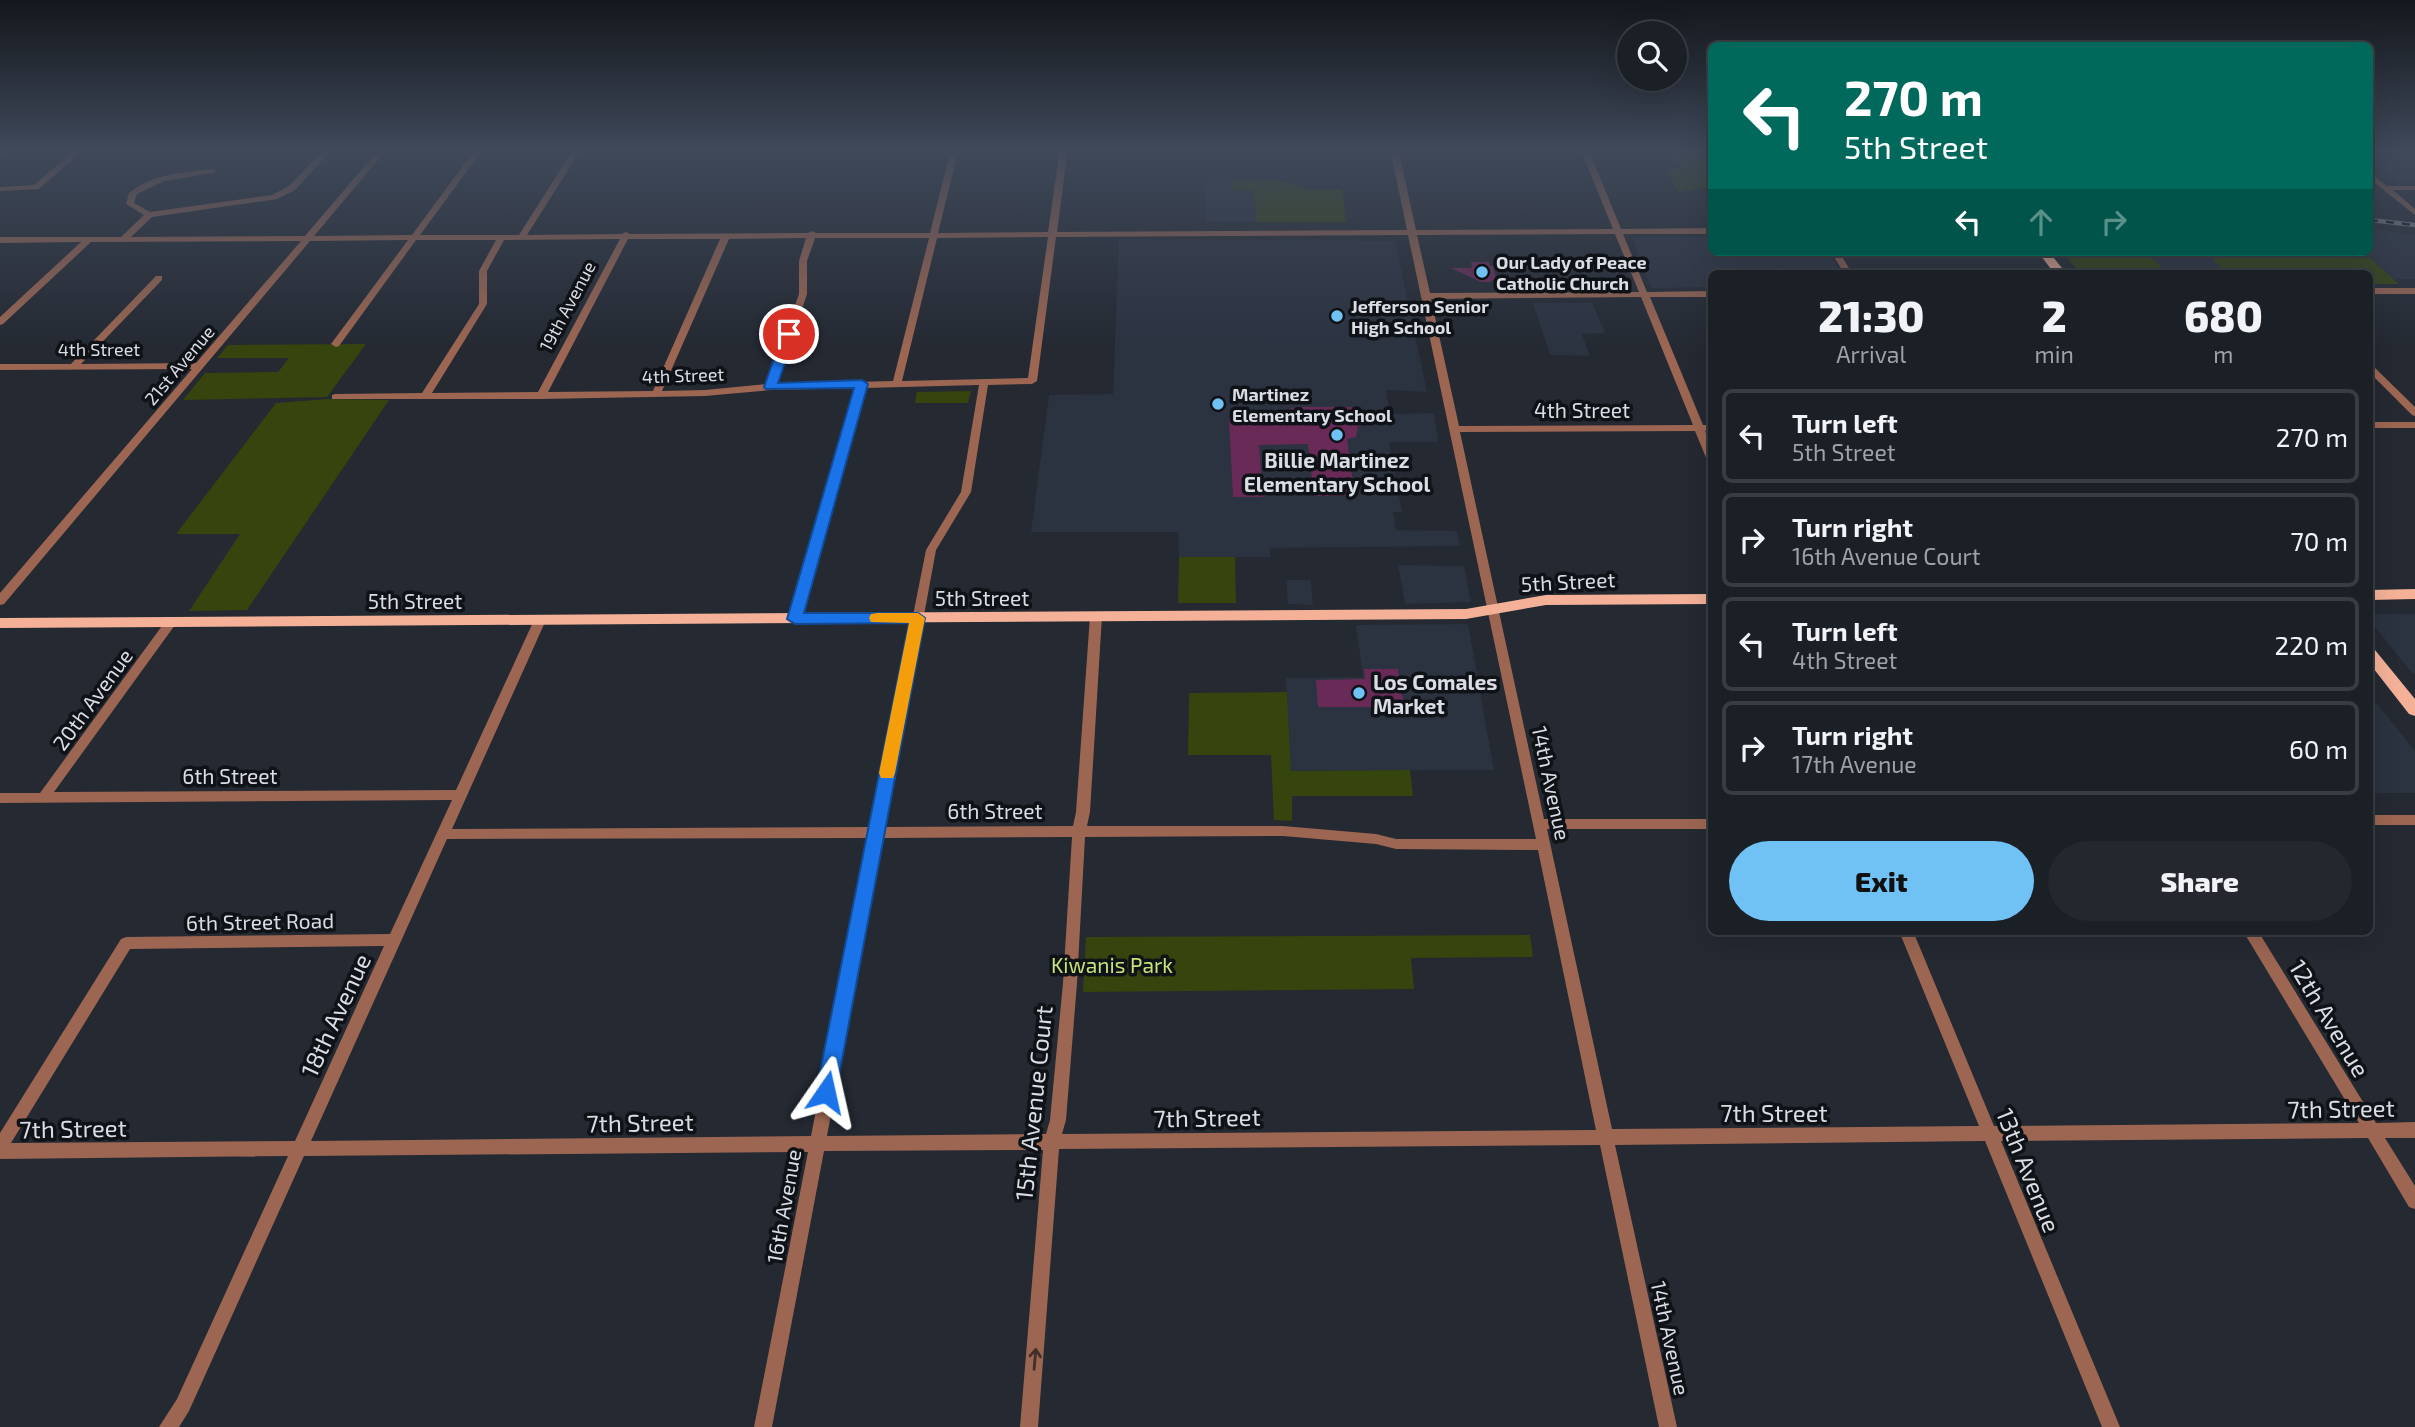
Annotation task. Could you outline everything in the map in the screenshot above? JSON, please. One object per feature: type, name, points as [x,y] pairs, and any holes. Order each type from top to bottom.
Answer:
[{"type":"main road","points":[[2046,256],[2058,270]]},
{"type":"main road","points":[[2373,595],[2415,594]]},
{"type":"main road","name":"5th Street","points":[[0,623],[1466,614],[1522,602],[1546,600],[1708,599]]},
{"type":"main road","points":[[2373,658],[2415,710]]},
{"type":"street","points":[[124,239],[149,215]]},
{"type":"street","name":"21st Avenue","points":[[0,601],[326,215]]},
{"type":"street","points":[[337,344],[431,215]]},
{"type":"street","points":[[523,235],[536,215]]},
{"type":"street","points":[[897,384],[939,215]]},
{"type":"street","points":[[1053,233],[1055,215]]},
{"type":"street","name":"14th Avenue","points":[[1408,215],[1668,1427]]},
{"type":"street","points":[[1610,215],[1708,451]]},
{"type":"street","points":[[0,240],[523,235],[1708,231]]},
{"type":"street","name":"4th Street","points":[[335,397],[705,393],[771,387],[1032,382],[1053,233]]},
{"type":"street","points":[[771,387],[803,294],[803,261],[812,234]]},
{"type":"street","name":"19th Avenue","points":[[541,396],[626,235]]},
{"type":"street","points":[[656,394],[726,235]]},
{"type":"street","points":[[425,396],[484,304],[483,271],[502,236]]},
{"type":"street","points":[[0,322],[88,240]]},
{"type":"street","points":[[73,367],[159,278]]},
{"type":"street","points":[[2373,291],[2415,291]]},
{"type":"street","points":[[1425,296],[1708,294]]},
{"type":"street","name":"4th Street","points":[[0,367],[199,366]]},
{"type":"street","points":[[2373,371],[2415,413]]},
{"type":"street","name":"16th Avenue","points":[[763,1427],[875,830],[918,618],[936,538],[962,503],[966,492],[984,383]]},
{"type":"street","points":[[795,619],[862,384]]},
{"type":"street","points":[[2373,425],[2415,425]]},
{"type":"street","name":"4th Street","points":[[1453,429],[1708,428]]},
{"type":"street","name":"15th Avenue Court","points":[[1029,1427],[1052,1141],[1058,1120],[1070,982],[1096,616]]},
{"type":"street","name":"18th Avenue","points":[[168,1427],[183,1405],[540,620]]},
{"type":"street","name":"20th Avenue","points":[[43,798],[171,622]]},
{"type":"street","name":"6th Street","points":[[0,798],[461,794]]},
{"type":"street","points":[[2373,820],[2415,820]]},
{"type":"street","points":[[1540,824],[1708,824]]},
{"type":"street","name":"6th Street","points":[[443,834],[875,830],[1283,831],[1376,839],[1396,844],[1544,845]]},
{"type":"street","name":"13th Avenue","points":[[1908,935],[2110,1427]]},
{"type":"street","name":"12th Avenue","points":[[2252,935],[2415,1201]]},
{"type":"street","name":"6th Street Road","points":[[0,1149],[125,943],[394,940]]},
{"type":"street","name":"7th Street","points":[[0,1149],[2415,1130]]},
{"type":"shaded area","points":[[1206,215],[1256,215],[1257,222],[1206,222]]},
{"type":"shaded area","points":[[2373,229],[2415,235],[2415,279],[2393,279],[2367,256],[2373,256]]},
{"type":"shaded area","points":[[1632,237],[1708,237],[1708,256],[1830,256],[1839,270],[1708,270],[1708,287],[1651,288]]},
{"type":"shaded area","name":"Martinez Elementary School","points":[[1119,239],[1395,241],[1427,392],[1386,390],[1390,414],[1434,413],[1438,442],[1389,442],[1402,512],[1393,512],[1396,530],[1457,531],[1460,546],[1270,548],[1270,557],[1179,557],[1178,532],[1031,532],[1049,395],[1113,394]]},
{"type":"shaded area","points":[[2151,256],[2210,256],[2223,270],[2164,270]]},
{"type":"shaded area","points":[[1533,303],[1592,303],[1605,333],[1582,334],[1590,356],[1550,355]]},
{"type":"shaded area","points":[[1398,565],[1464,566],[1471,602],[1405,604]]},
{"type":"shaded area","points":[[1286,580],[1311,580],[1313,605],[1288,604]]},
{"type":"shaded area","points":[[2373,614],[2415,614],[2415,673],[2412,673],[2373,625]]},
{"type":"shaded area","points":[[1468,624],[1494,770],[1291,771],[1286,678],[1363,677],[1356,625]]},
{"type":"shaded area","points":[[2373,704],[2377,704],[2415,751],[2415,793],[2373,793]]},
{"type":"green space","points":[[1256,215],[1345,215],[1346,222],[1257,222]]},
{"type":"green space","points":[[2065,256],[2151,256],[2164,270],[2077,270]]},
{"type":"green space","points":[[2210,256],[2368,256],[2399,284],[2373,284],[2373,270],[2223,270]]},
{"type":"green space","points":[[366,344],[327,397],[183,400],[205,373],[278,372],[289,358],[217,358],[228,345]]},
{"type":"green space","points":[[971,391],[968,403],[915,403],[917,392]]},
{"type":"green space","points":[[327,399],[389,400],[247,610],[189,611],[240,534],[176,534],[276,403]]},
{"type":"green space","points":[[1179,557],[1235,557],[1236,603],[1178,603]]},
{"type":"green space","points":[[1287,692],[1291,771],[1410,770],[1413,796],[1292,796],[1292,821],[1274,820],[1271,755],[1188,755],[1189,693]]},
{"type":"green space","name":"Kiwanis Park","points":[[1530,935],[1533,957],[1411,958],[1414,989],[1083,992],[1086,937]]},
{"type":"building","name":"Our Lady of Peace Catholic Church","points":[[1471,262],[1489,262],[1496,278],[1490,282],[1481,282],[1451,268],[1472,268]]},
{"type":"building","name":"Martinez Elementary School","points":[[1353,407],[1354,410],[1359,410],[1362,426],[1358,426],[1356,437],[1347,439],[1355,496],[1314,496],[1308,444],[1259,445],[1263,497],[1233,497],[1229,418],[1292,415],[1291,408]]},
{"type":"building","name":"Los Comales Market","points":[[1364,669],[1398,669],[1404,707],[1318,707],[1316,680],[1365,679]]},
{"type":"railway","points":[[2373,220],[2415,225]]},
{"type":"slow traffic","points":[[877,618],[918,618],[887,773]]},
{"type":"place","name":"Our Lady of Peace Catholic Church","points":[[1482,272]]},
{"type":"place","name":"Jefferson Senior High School","points":[[1337,316]]},
{"type":"place","name":"Martinez Elementary School","points":[[1218,404]]},
{"type":"place","name":"Billie Martinez Elementary School","points":[[1337,435]]},
{"type":"place","name":"Los Comales Market","points":[[1359,693]]},
{"type":"route","points":[[789,334],[771,387],[862,384],[795,619],[918,618],[826,1092]]}]
